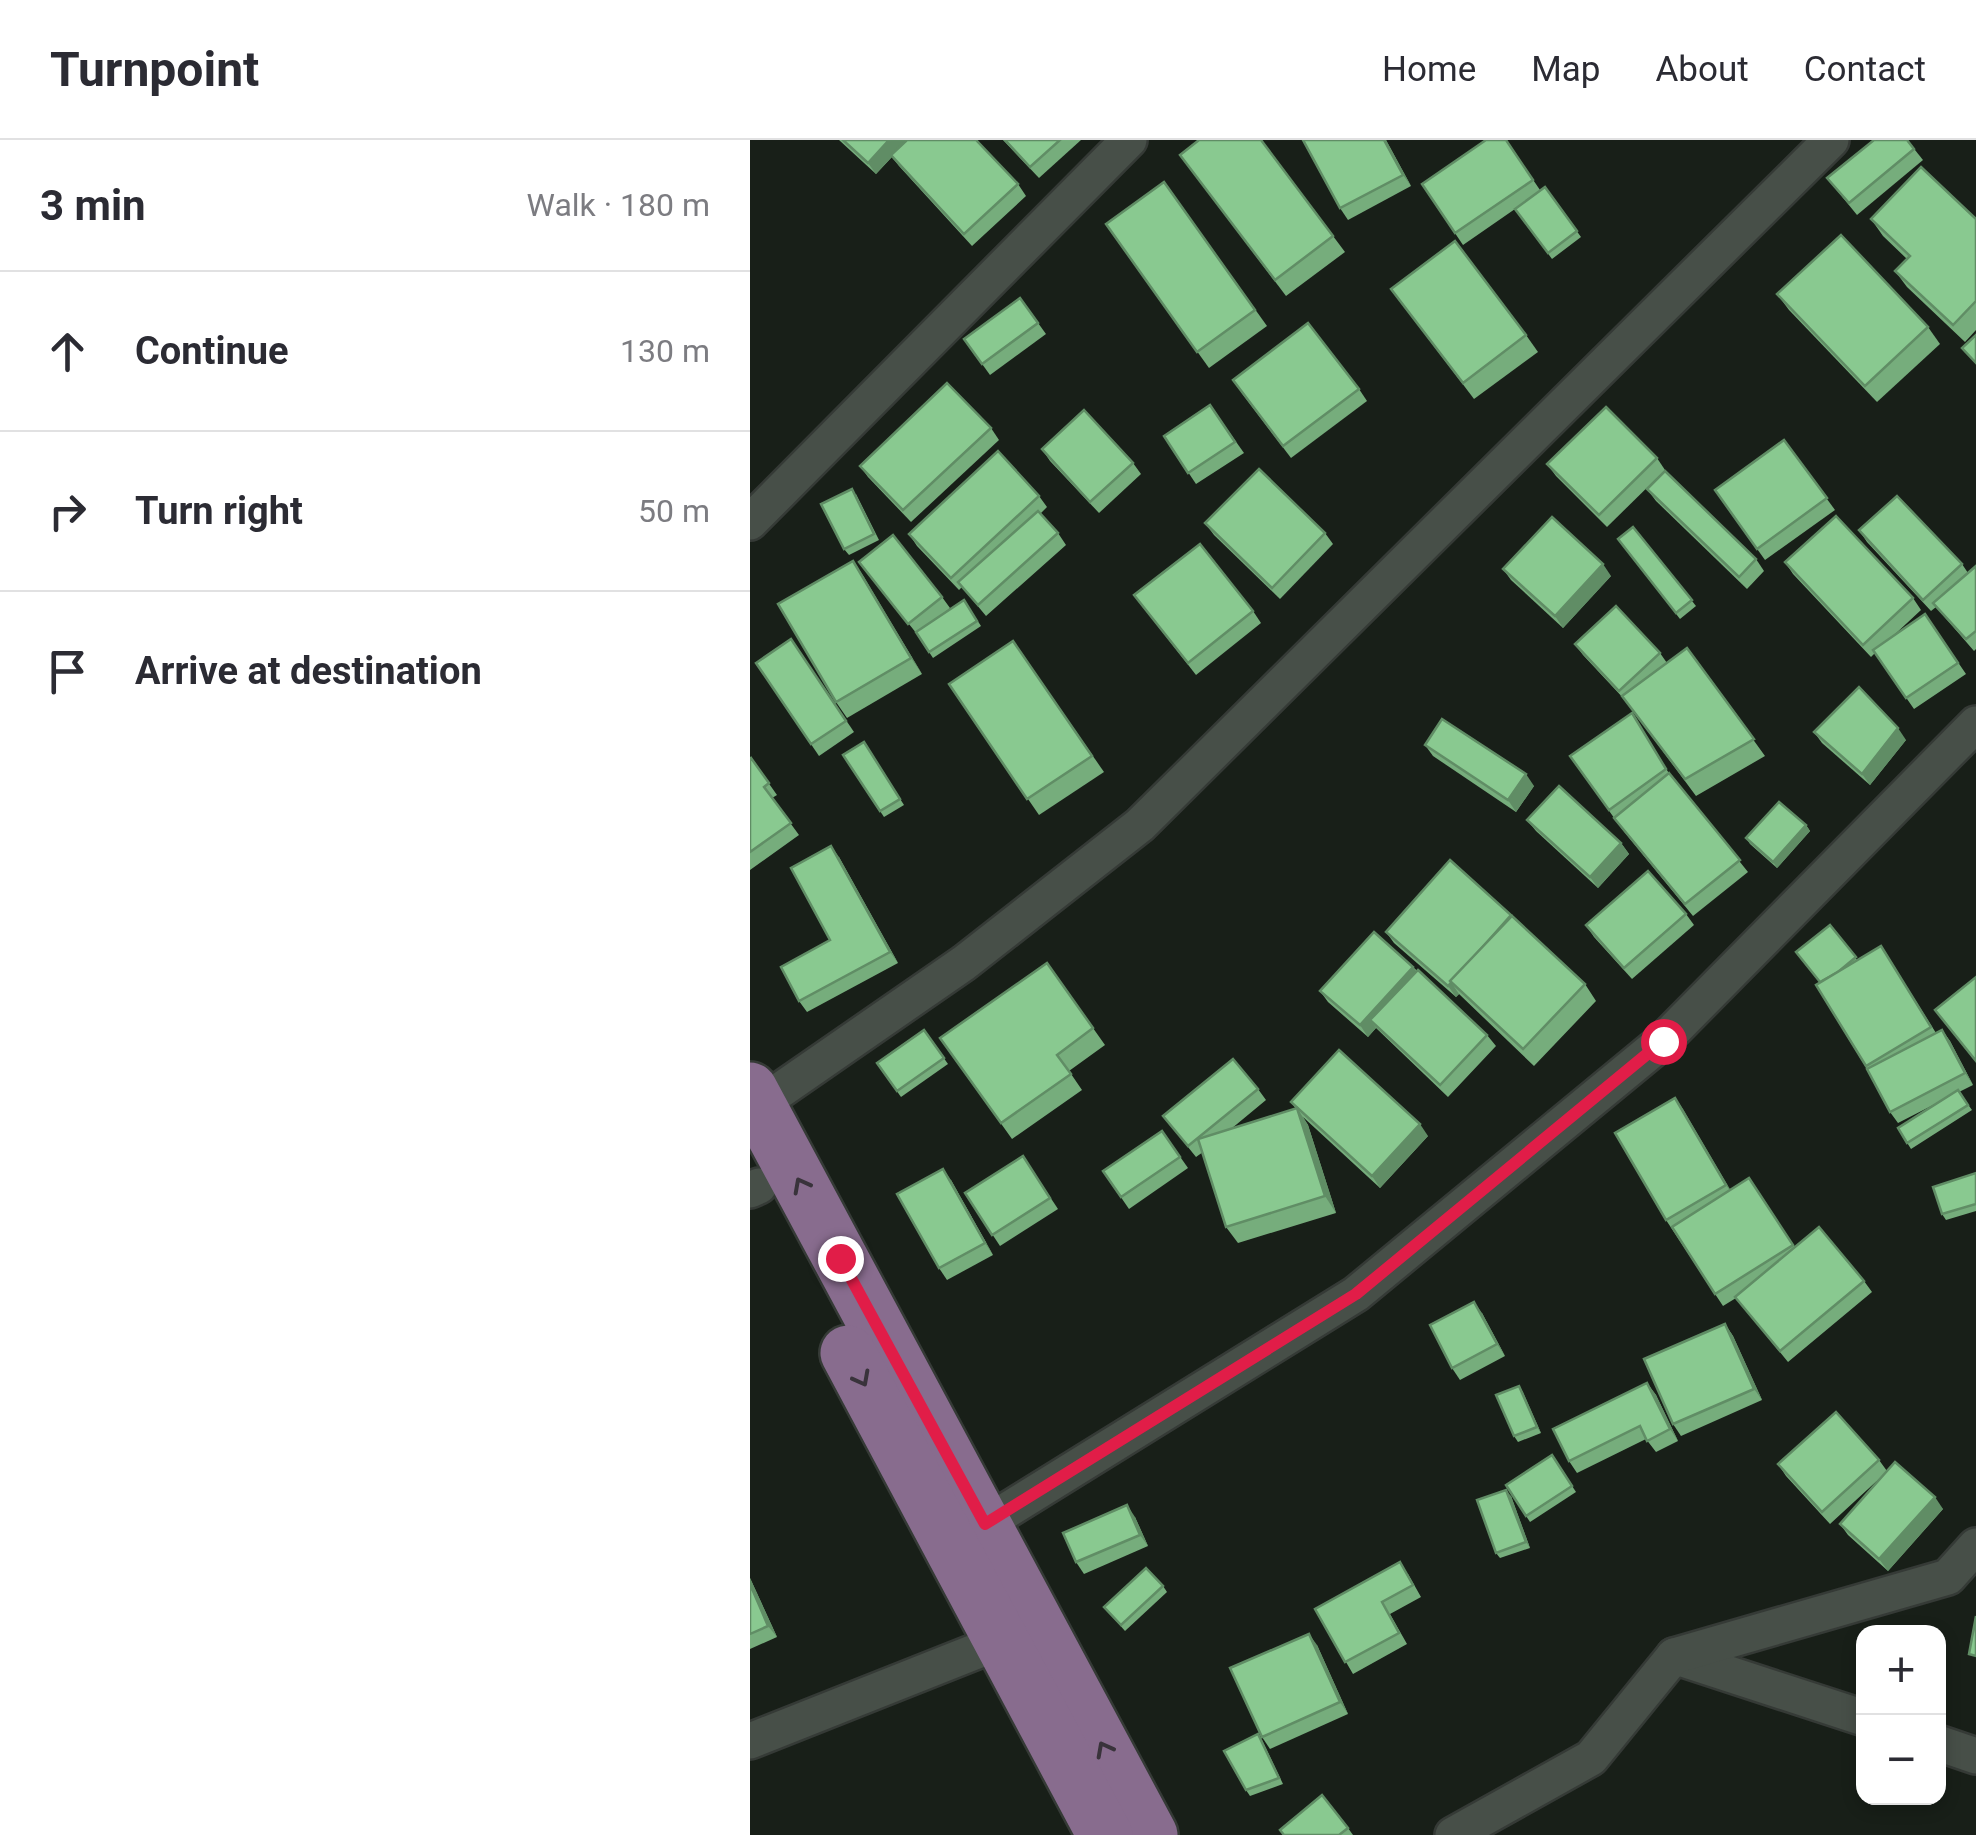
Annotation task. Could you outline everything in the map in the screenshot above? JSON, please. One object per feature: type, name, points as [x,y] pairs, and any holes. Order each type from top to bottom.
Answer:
[{"type":"main road","points":[[754,1098],[1150,1835]]},
{"type":"main road","points":[[753,1182],[1105,1835]]},
{"type":"street","points":[[750,522],[1129,140]]},
{"type":"street","points":[[754,1098],[964,963],[1140,825],[1830,140]]},
{"type":"street","points":[[985,1524],[1356,1294],[1663,1041],[1976,724]]},
{"type":"street","points":[[1453,1835],[1591,1758],[1674,1656],[1948,1577],[1976,1546]]},
{"type":"street","points":[[750,1741],[1002,1642]]},
{"type":"street","points":[[1674,1656],[1856,1715]]},
{"type":"street","points":[[1946,1746],[1976,1756]]},
{"type":"building","points":[[843,140],[889,140],[868,163]]},
{"type":"building","points":[[907,140],[976,140],[1018,184],[964,234],[891,155]]},
{"type":"building","points":[[1005,140],[1060,140],[1030,167]]},
{"type":"building","points":[[1199,140],[1261,140],[1333,236],[1275,280],[1180,155]]},
{"type":"building","points":[[1303,140],[1384,140],[1403,175],[1340,208]]},
{"type":"building","points":[[1486,140],[1506,140],[1533,180],[1455,233],[1422,184]]},
{"type":"building","points":[[1874,140],[1907,140],[1914,149],[1849,203],[1827,178]]},
{"type":"building","points":[[1921,167],[1976,219],[1976,301],[1953,325],[1895,271],[1910,256],[1871,219]]},
{"type":"building","points":[[1164,182],[1255,310],[1197,352],[1106,224]]},
{"type":"building","points":[[1545,187],[1577,231],[1548,253],[1515,209]]},
{"type":"building","points":[[1841,235],[1928,327],[1865,386],[1777,294]]},
{"type":"building","points":[[1455,241],[1526,335],[1463,383],[1391,289]]},
{"type":"building","points":[[1020,298],[1038,323],[982,364],[964,339]]},
{"type":"building","points":[[1308,323],[1359,389],[1283,446],[1233,380]]},
{"type":"building","points":[[1976,335],[1976,363],[1962,348]]},
{"type":"building","points":[[947,383],[991,428],[903,510],[860,466]]},
{"type":"building","points":[[1210,405],[1235,442],[1188,473],[1164,436]]},
{"type":"building","points":[[1606,407],[1657,458],[1599,515],[1547,464]]},
{"type":"building","points":[[1084,410],[1133,463],[1090,502],[1042,449]]},
{"type":"building","points":[[1784,440],[1827,498],[1757,549],[1715,490]]},
{"type":"building","points":[[998,451],[1039,496],[951,578],[909,534]]},
{"type":"building","points":[[1259,469],[1325,533],[1272,588],[1205,523]]},
{"type":"building","points":[[1665,471],[1756,559],[1739,577],[1647,489]]},
{"type":"building","points":[[852,489],[874,534],[844,549],[821,504]]},
{"type":"building","points":[[1897,496],[1962,564],[1923,600],[1859,530]]},
{"type":"building","points":[[1038,511],[1058,533],[978,605],[958,582]]},
{"type":"building","points":[[1836,516],[1913,598],[1863,645],[1785,562]]},
{"type":"building","points":[[1552,517],[1603,564],[1555,616],[1503,569]]},
{"type":"building","points":[[1633,527],[1692,600],[1676,613],[1618,539]]},
{"type":"building","points":[[893,535],[942,597],[908,624],[859,562]]},
{"type":"building","points":[[1200,544],[1253,611],[1188,663],[1134,595]]},
{"type":"building","points":[[853,561],[911,658],[836,702],[778,604]]},
{"type":"building","points":[[1976,566],[1976,631],[1966,639],[1933,603]]},
{"type":"building","points":[[964,600],[977,621],[929,652],[916,632]]},
{"type":"building","points":[[1616,606],[1660,653],[1619,691],[1575,644]]},
{"type":"building","points":[[1925,614],[1958,663],[1906,698],[1873,650]]},
{"type":"building","points":[[791,639],[846,721],[811,744],[756,663]]},
{"type":"building","points":[[1013,641],[1092,756],[1027,799],[949,684]]},
{"type":"building","points":[[1687,648],[1754,739],[1685,779],[1622,696]]},
{"type":"building","points":[[1859,687],[1898,728],[1862,774],[1814,732]]},
{"type":"building","points":[[1632,713],[1666,769],[1609,810],[1570,756]]},
{"type":"building","points":[[1442,719],[1526,774],[1508,800],[1425,745]]},
{"type":"building","points":[[864,742],[900,799],[880,811],[843,755]]},
{"type":"building","points":[[750,759],[769,783],[764,787],[791,823],[750,852]]},
{"type":"building","points":[[1669,773],[1740,860],[1685,904],[1614,818]]},
{"type":"building","points":[[1559,786],[1621,843],[1590,877],[1527,820]]},
{"type":"building","points":[[1779,802],[1806,825],[1773,862],[1746,838]]},
{"type":"building","points":[[831,846],[890,952],[799,1001],[781,967],[830,940],[791,868]]},
{"type":"building","points":[[1450,860],[1511,915],[1448,986],[1386,932]]},
{"type":"building","points":[[1648,871],[1686,914],[1624,968],[1586,925]]},
{"type":"building","points":[[1512,916],[1585,984],[1523,1049],[1450,981]]},
{"type":"building","points":[[1830,925],[1856,957],[1820,982],[1796,952]]},
{"type":"building","points":[[1374,932],[1413,967],[1360,1025],[1320,991]]},
{"type":"building","points":[[1881,946],[1931,1027],[1866,1066],[1816,985]]},
{"type":"building","points":[[1047,963],[1093,1028],[1057,1055],[1071,1074],[1001,1123],[940,1038]]},
{"type":"building","points":[[1418,970],[1487,1035],[1440,1085],[1370,1020]]},
{"type":"building","points":[[1976,977],[1976,1061],[1935,1010]]},
{"type":"building","points":[[924,1030],[944,1058],[897,1091],[877,1063]]},
{"type":"building","points":[[1942,1030],[1965,1073],[1890,1112],[1867,1069]]},
{"type":"building","points":[[1339,1050],[1420,1124],[1372,1176],[1291,1102]]},
{"type":"building","points":[[1233,1059],[1258,1089],[1188,1146],[1163,1116]]},
{"type":"building","points":[[1958,1090],[1968,1105],[1907,1143],[1898,1128]]},
{"type":"building","points":[[1675,1098],[1726,1185],[1666,1220],[1615,1133]]},
{"type":"building","points":[[1297,1108],[1325,1196],[1226,1227],[1198,1139]]},
{"type":"building","points":[[1162,1131],[1180,1157],[1121,1197],[1103,1171]]},
{"type":"building","points":[[1023,1156],[1050,1198],[992,1235],[965,1193]]},
{"type":"building","points":[[943,1169],[985,1243],[939,1268],[897,1194]]},
{"type":"building","points":[[1976,1173],[1976,1204],[1942,1214],[1933,1187]]},
{"type":"building","points":[[1749,1178],[1793,1245],[1715,1294],[1672,1227]]},
{"type":"building","points":[[1819,1227],[1864,1281],[1780,1351],[1735,1297]]},
{"type":"building","points":[[1474,1302],[1497,1344],[1452,1368],[1430,1325]]},
{"type":"building","points":[[1725,1324],[1754,1389],[1673,1424],[1644,1359]]},
{"type":"building","points":[[1647,1383],[1670,1429],[1647,1441],[1640,1426],[1569,1461],[1553,1429]]},
{"type":"building","points":[[1519,1386],[1537,1427],[1514,1436],[1496,1395]]},
{"type":"building","points":[[1836,1412],[1879,1460],[1822,1512],[1778,1464]]},
{"type":"building","points":[[1552,1455],[1572,1486],[1526,1516],[1506,1485]]},
{"type":"building","points":[[1895,1462],[1935,1497],[1879,1559],[1840,1524]]},
{"type":"building","points":[[1506,1490],[1526,1542],[1496,1553],[1477,1500]]},
{"type":"building","points":[[1127,1505],[1140,1535],[1076,1562],[1063,1533]]},
{"type":"building","points":[[1400,1562],[1413,1585],[1382,1602],[1399,1633],[1345,1662],[1315,1609]]},
{"type":"building","points":[[1146,1568],[1163,1586],[1121,1625],[1104,1607]]},
{"type":"building","points":[[750,1584],[768,1626],[750,1634]]},
{"type":"building","points":[[1976,1616],[1976,1656],[1969,1654]]},
{"type":"building","points":[[1309,1634],[1340,1702],[1262,1737],[1230,1668]]},
{"type":"building","points":[[1258,1734],[1279,1778],[1246,1790],[1224,1751]]},
{"type":"building","points":[[1322,1795],[1348,1828],[1339,1835],[1284,1835],[1280,1830]]},
{"type":"route","points":[[840,1258],[985,1524],[1356,1294],[1663,1041]]}]
